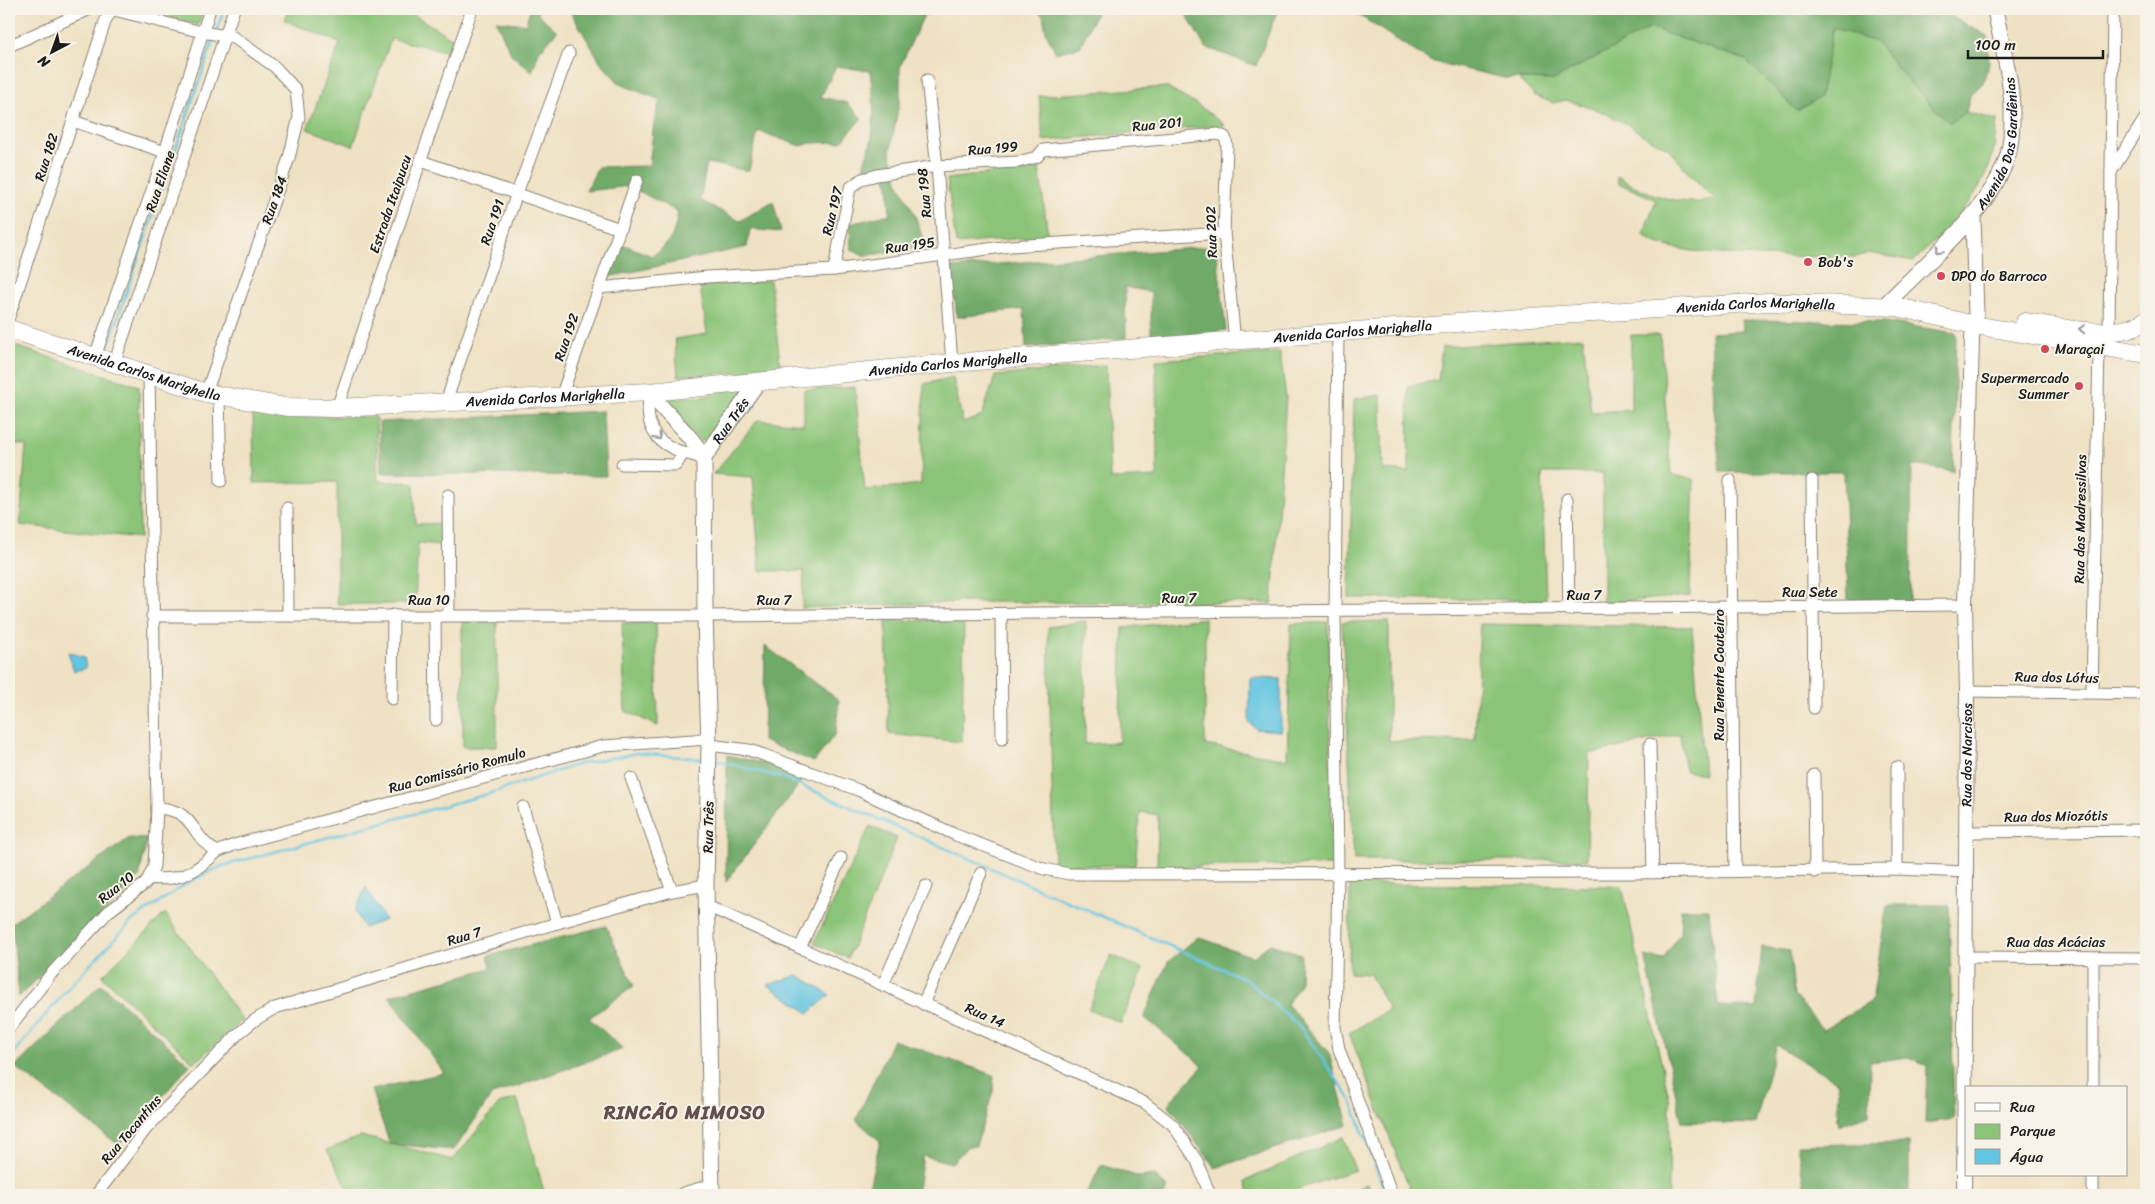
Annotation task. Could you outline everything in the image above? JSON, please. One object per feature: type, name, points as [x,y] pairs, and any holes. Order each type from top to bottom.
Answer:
[{"type":"main road","name":"Avenida Das Gardênias","points":[[1891,307],[1973,216],[1999,175],[2008,156],[2011,142],[2010,93],[1995,9]]},
{"type":"main road","name":"Avenida Das Gardênias","points":[[1973,216],[1975,320]]},
{"type":"main road","name":"Avenida Carlos Marighella","points":[[9,328],[213,395],[286,407],[337,408],[650,392],[952,363],[1338,334],[1544,316],[1768,302],[1891,307],[1975,320],[2098,347],[2139,353]]},
{"type":"main road","name":"Avenida Carlos Marighella","points":[[1975,320],[2066,328],[2131,330]]},
{"type":"main road","points":[[2139,353],[2127,340],[2131,330],[2146,320]]},
{"type":"main road","name":"Rua Três","points":[[704,458],[758,382]]},
{"type":"main road","name":"Rua Três","points":[[650,392],[658,405],[698,448],[704,458],[705,616],[709,742],[706,885],[711,1191]]},
{"type":"main road","points":[[684,1195],[711,1191]]},
{"type":"street","points":[[9,46],[90,9]]},
{"type":"street","name":"Rua 184","points":[[114,9],[202,32],[233,37],[257,52],[286,77],[296,90],[299,117],[289,158],[213,395]]},
{"type":"street","name":"Rua 182","points":[[9,317],[106,19],[114,9]]},
{"type":"street","name":"Rua Eliane","points":[[95,357],[165,152],[210,9]]},
{"type":"street","name":"Rua Eliane","points":[[114,364],[234,9]]},
{"type":"street","name":"Estrada Itaipucu","points":[[337,408],[472,9]]},
{"type":"street","points":[[2109,330],[2113,9]]},
{"type":"street","name":"Rua 191","points":[[446,402],[517,193],[570,53]]},
{"type":"street","name":"Rua 198","points":[[927,80],[945,255],[952,363]]},
{"type":"street","points":[[2110,174],[2146,117]]},
{"type":"street","points":[[73,122],[165,152]]},
{"type":"street","name":"Rua 201","points":[[1108,144],[1210,134]]},
{"type":"street","name":"Rua 202","points":[[1210,134],[1218,134],[1225,137],[1227,145],[1224,233],[1235,341]]},
{"type":"street","name":"Rua 199","points":[[937,166],[1018,162],[1037,157],[1043,150],[1108,144]]},
{"type":"street","points":[[421,161],[620,229]]},
{"type":"street","name":"Rua 197","points":[[834,270],[844,208],[850,188],[854,184],[877,175],[937,166]]},
{"type":"street","points":[[600,288],[637,180]]},
{"type":"street","name":"Rua 195","points":[[600,288],[707,278],[834,270],[1019,246],[1224,233]]},
{"type":"street","name":"Rua 192","points":[[561,397],[600,288]]},
{"type":"street","name":"Rua dos Narcisos","points":[[1964,1195],[1967,832],[1965,606],[1972,338],[1975,320]]},
{"type":"street","points":[[1338,334],[1335,612],[1338,874],[1336,1038],[1392,1195]]},
{"type":"street","name":"Rua das Madressilvas","points":[[2092,692],[2098,347]]},
{"type":"street","name":"Rua 10","points":[[9,1028],[52,974],[108,912],[150,878],[154,866],[157,808],[149,374]]},
{"type":"street","points":[[650,392],[646,413],[653,431],[667,447],[683,454],[704,458]]},
{"type":"street","points":[[213,395],[221,481]]},
{"type":"street","points":[[622,464],[676,465],[683,454]]},
{"type":"street","name":"Rua Tenente Couteiro","points":[[1730,480],[1733,607],[1734,871]]},
{"type":"street","points":[[1812,480],[1815,607],[1814,708]]},
{"type":"street","points":[[448,495],[450,615]]},
{"type":"street","points":[[1567,498],[1570,610]]},
{"type":"street","points":[[287,508],[288,615]]},
{"type":"street","name":"Rua Sete","points":[[1654,609],[1965,606]]},
{"type":"street","name":"Rua 7","points":[[705,616],[1654,609]]},
{"type":"street","points":[[1000,614],[1002,739]]},
{"type":"street","points":[[392,699],[394,615]]},
{"type":"street","name":"Rua 10","points":[[152,616],[705,616]]},
{"type":"street","points":[[435,616],[436,720]]},
{"type":"street","name":"Rua dos Lótus","points":[[1967,691],[2146,694]]},
{"type":"street","name":"Rua Comissário Romulo","points":[[150,878],[171,880],[180,877],[200,866],[217,852],[234,845],[603,746],[709,742],[749,750],[858,790],[956,835],[1058,873],[1653,873]]},
{"type":"street","points":[[1650,744],[1653,873],[1815,872],[1897,869],[1966,872]]},
{"type":"street","points":[[1897,767],[1897,869]]},
{"type":"street","points":[[1814,776],[1815,872]]},
{"type":"street","points":[[631,778],[672,891]]},
{"type":"street","points":[[523,807],[557,923]]},
{"type":"street","points":[[157,808],[170,809],[183,814],[205,844],[217,852]]},
{"type":"street","name":"Rua dos Miozótis","points":[[1967,832],[2146,830]]},
{"type":"street","points":[[800,948],[841,858]]},
{"type":"street","points":[[923,1004],[980,873]]},
{"type":"street","name":"Rua 7","points":[[192,1083],[239,1033],[255,1020],[275,1008],[557,923],[672,891],[706,885]]},
{"type":"street","points":[[883,985],[926,886]]},
{"type":"street","name":"Rua 14","points":[[707,906],[1145,1103],[1173,1125],[1197,1161],[1210,1195]]},
{"type":"street","name":"Rua das Acácias","points":[[1966,957],[2146,958]]},
{"type":"street","points":[[2093,958],[2093,1086]]},
{"type":"street","name":"Rua Tocantins","points":[[96,1195],[146,1129],[192,1083]]},
{"type":"street","points":[[2092,1195],[2093,1176]]},
{"type":"green space","points":[[139,9],[204,9],[198,25]]},
{"type":"green space","points":[[288,9],[412,9],[411,13],[453,39],[446,51],[391,39],[353,146],[307,129],[340,43],[284,20]]},
{"type":"green space","points":[[530,9],[539,9],[537,13],[557,31],[539,52],[532,72],[511,54],[496,21],[526,24]]},
{"type":"green space","points":[[569,9],[931,9],[923,17],[900,67],[900,98],[890,152],[899,184],[915,215],[925,246],[865,256],[851,250],[850,224],[890,214],[888,183],[881,167],[864,179],[863,173],[872,137],[873,96],[870,71],[836,66],[821,97],[847,103],[862,118],[841,142],[811,143],[801,146],[758,131],[749,171],[707,163],[700,200],[740,221],[773,201],[781,232],[750,229],[747,247],[604,278],[622,239],[622,244],[652,256],[671,237],[678,212],[629,186],[586,191],[598,167],[649,166],[654,122],[660,100],[620,84],[601,63]]},
{"type":"green space","points":[[1033,9],[1098,9],[1080,47],[1056,53],[1046,33],[1043,15]]},
{"type":"green space","points":[[1183,9],[1278,9],[1256,66],[1205,47]]},
{"type":"green space","points":[[1349,9],[1938,9],[1987,36],[1989,62],[1983,83],[1970,95],[1966,112],[1949,123],[1910,83],[1876,42],[1833,28],[1820,97],[1797,111],[1746,60],[1650,28],[1553,80],[1504,78],[1430,61]]},
{"type":"green space","points":[[1832,27],[1876,42],[1910,83],[1949,122],[1966,112],[1997,120],[1991,161],[1978,189],[1958,216],[1914,261],[1869,253],[1856,257],[1709,253],[1679,249],[1656,243],[1643,234],[1656,200],[1618,183],[1617,176],[1639,188],[1664,198],[1691,202],[1715,199],[1690,175],[1668,148],[1643,135],[1629,125],[1598,110],[1566,100],[1553,103],[1534,95],[1518,79],[1553,80],[1650,28],[1746,60],[1797,111],[1820,96]]},
{"type":"green space","points":[[1166,87],[1199,106],[1225,125],[1043,141],[1039,96]]},
{"type":"green space","points":[[1039,167],[1048,236],[956,244],[947,179]]},
{"type":"green space","points":[[1216,246],[1226,330],[1151,340],[1151,292],[1125,287],[1126,338],[1026,348],[1024,309],[957,317],[951,268]]},
{"type":"green space","points":[[770,280],[781,370],[678,376],[675,339],[707,334],[700,286]]},
{"type":"green space","points":[[1742,320],[1885,322],[1956,333],[1953,471],[1912,465],[1910,604],[1848,600],[1844,472],[1720,472],[1714,407],[1711,333],[1743,331]]},
{"type":"green space","points":[[1631,335],[1660,335],[1671,475],[1694,479],[1690,596],[1603,603],[1603,473],[1542,473],[1546,600],[1349,598],[1354,399],[1381,395],[1383,470],[1409,472],[1408,386],[1438,380],[1442,347],[1583,337],[1591,412],[1631,410]]},
{"type":"green space","points":[[9,344],[139,386],[140,538],[20,525],[26,445],[9,444]]},
{"type":"green space","points":[[1280,352],[1286,398],[1272,603],[968,602],[802,608],[804,571],[760,571],[753,477],[713,474],[758,420],[804,424],[804,390],[855,387],[865,490],[921,484],[924,384],[953,377],[963,423],[982,416],[995,376],[1106,365],[1110,479],[1157,477],[1156,360]]},
{"type":"green space","points":[[745,388],[710,441],[700,441],[665,403],[671,395],[681,398],[707,396],[716,390]]},
{"type":"green space","points":[[603,411],[606,476],[381,473],[379,422]]},
{"type":"green space","points":[[253,415],[376,417],[378,481],[414,483],[416,524],[444,523],[444,545],[418,543],[415,604],[337,604],[337,482],[254,483]]},
{"type":"green space","points":[[1205,618],[1205,745],[1287,759],[1291,624],[1328,622],[1332,865],[1157,867],[1158,815],[1140,812],[1135,866],[1054,865],[1048,627],[1086,621],[1085,744],[1119,742],[1123,628]]},
{"type":"green space","points":[[964,619],[962,742],[889,734],[886,621]]},
{"type":"green space","points":[[1389,621],[1389,741],[1475,740],[1480,624],[1692,627],[1704,774],[1685,771],[1680,734],[1589,754],[1587,860],[1354,860],[1342,622]]},
{"type":"green space","points":[[462,622],[497,622],[497,747],[463,747]]},
{"type":"green space","points":[[622,623],[656,623],[658,726],[625,711]]},
{"type":"green space","points":[[765,646],[839,700],[836,733],[814,762],[763,741]]},
{"type":"green space","points":[[727,755],[767,764],[803,779],[726,882]]},
{"type":"green space","points":[[870,826],[897,838],[848,958],[814,943]]},
{"type":"green space","points":[[129,838],[147,839],[139,878],[19,997],[12,923]]},
{"type":"green space","points":[[1350,884],[1622,886],[1670,1102],[1669,1195],[1412,1195],[1349,1033],[1389,1010],[1370,974],[1349,973]]},
{"type":"green space","points":[[1887,905],[1949,905],[1954,1119],[1925,1123],[1927,1066],[1908,1057],[1870,1062],[1869,1115],[1838,1125],[1838,1082],[1776,1045],[1755,1124],[1682,1122],[1645,956],[1663,960],[1680,933],[1681,909],[1709,909],[1718,1006],[1756,1008],[1762,947],[1790,951],[1794,995],[1823,1030],[1872,1001]]},
{"type":"green space","points":[[165,913],[242,1020],[194,1063],[102,976]]},
{"type":"green space","points":[[606,926],[634,986],[589,1018],[623,1049],[492,1095],[454,1150],[390,1144],[371,1090],[444,1073],[389,996],[491,968],[488,956]]},
{"type":"green space","points":[[1198,937],[1253,957],[1270,944],[1301,954],[1300,984],[1287,1004],[1329,1053],[1348,1125],[1215,1168],[1168,1104],[1203,1066],[1144,1017],[1168,962]]},
{"type":"green space","points":[[1111,955],[1143,969],[1121,1023],[1089,1009]]},
{"type":"green space","points":[[101,984],[190,1065],[119,1145],[15,1067]]},
{"type":"green space","points":[[893,1040],[994,1075],[993,1092],[976,1146],[968,1146],[952,1163],[923,1156],[917,1195],[867,1195],[880,1141],[856,1120]]},
{"type":"green space","points":[[517,1098],[545,1195],[352,1195],[327,1150],[361,1136],[453,1160],[499,1104]]},
{"type":"green space","points":[[1343,1137],[1355,1170],[1281,1195],[1250,1195],[1245,1181]]},
{"type":"green space","points":[[1909,1143],[1909,1195],[1806,1195],[1797,1145]]},
{"type":"green space","points":[[1101,1165],[1139,1177],[1154,1175],[1168,1188],[1164,1195],[1086,1195]]},
{"type":"green space","points":[[1367,1184],[1372,1195],[1343,1195]]},
{"type":"water","points":[[68,652],[84,657],[86,668],[74,671]]},
{"type":"water","points":[[1250,678],[1281,679],[1281,731],[1256,729],[1249,722]]},
{"type":"water","points":[[366,887],[385,920],[364,928],[355,911]]},
{"type":"water","points":[[798,975],[830,995],[809,1013],[768,985]]},
{"type":"waterway","points":[[217,30],[224,9]]},
{"type":"waterway","points":[[108,346],[214,38]]},
{"type":"waterway","points":[[9,1059],[69,987],[133,920],[192,880],[222,866],[488,794],[579,764],[638,753],[704,759]]},
{"type":"waterway","points":[[715,760],[784,778],[1246,979],[1300,1027],[1351,1100],[1385,1192]]},
{"type":"place","name":"Bob's","points":[[1808,262]]},
{"type":"place","name":"DPO do Barroco","points":[[1941,276]]},
{"type":"place","name":"Maraçai","points":[[2045,349]]},
{"type":"place","name":"Supermercado Summer","points":[[2079,386]]},
{"type":"district","name":"RINCÃO MIMOSO","points":[[685,1112]]}]
